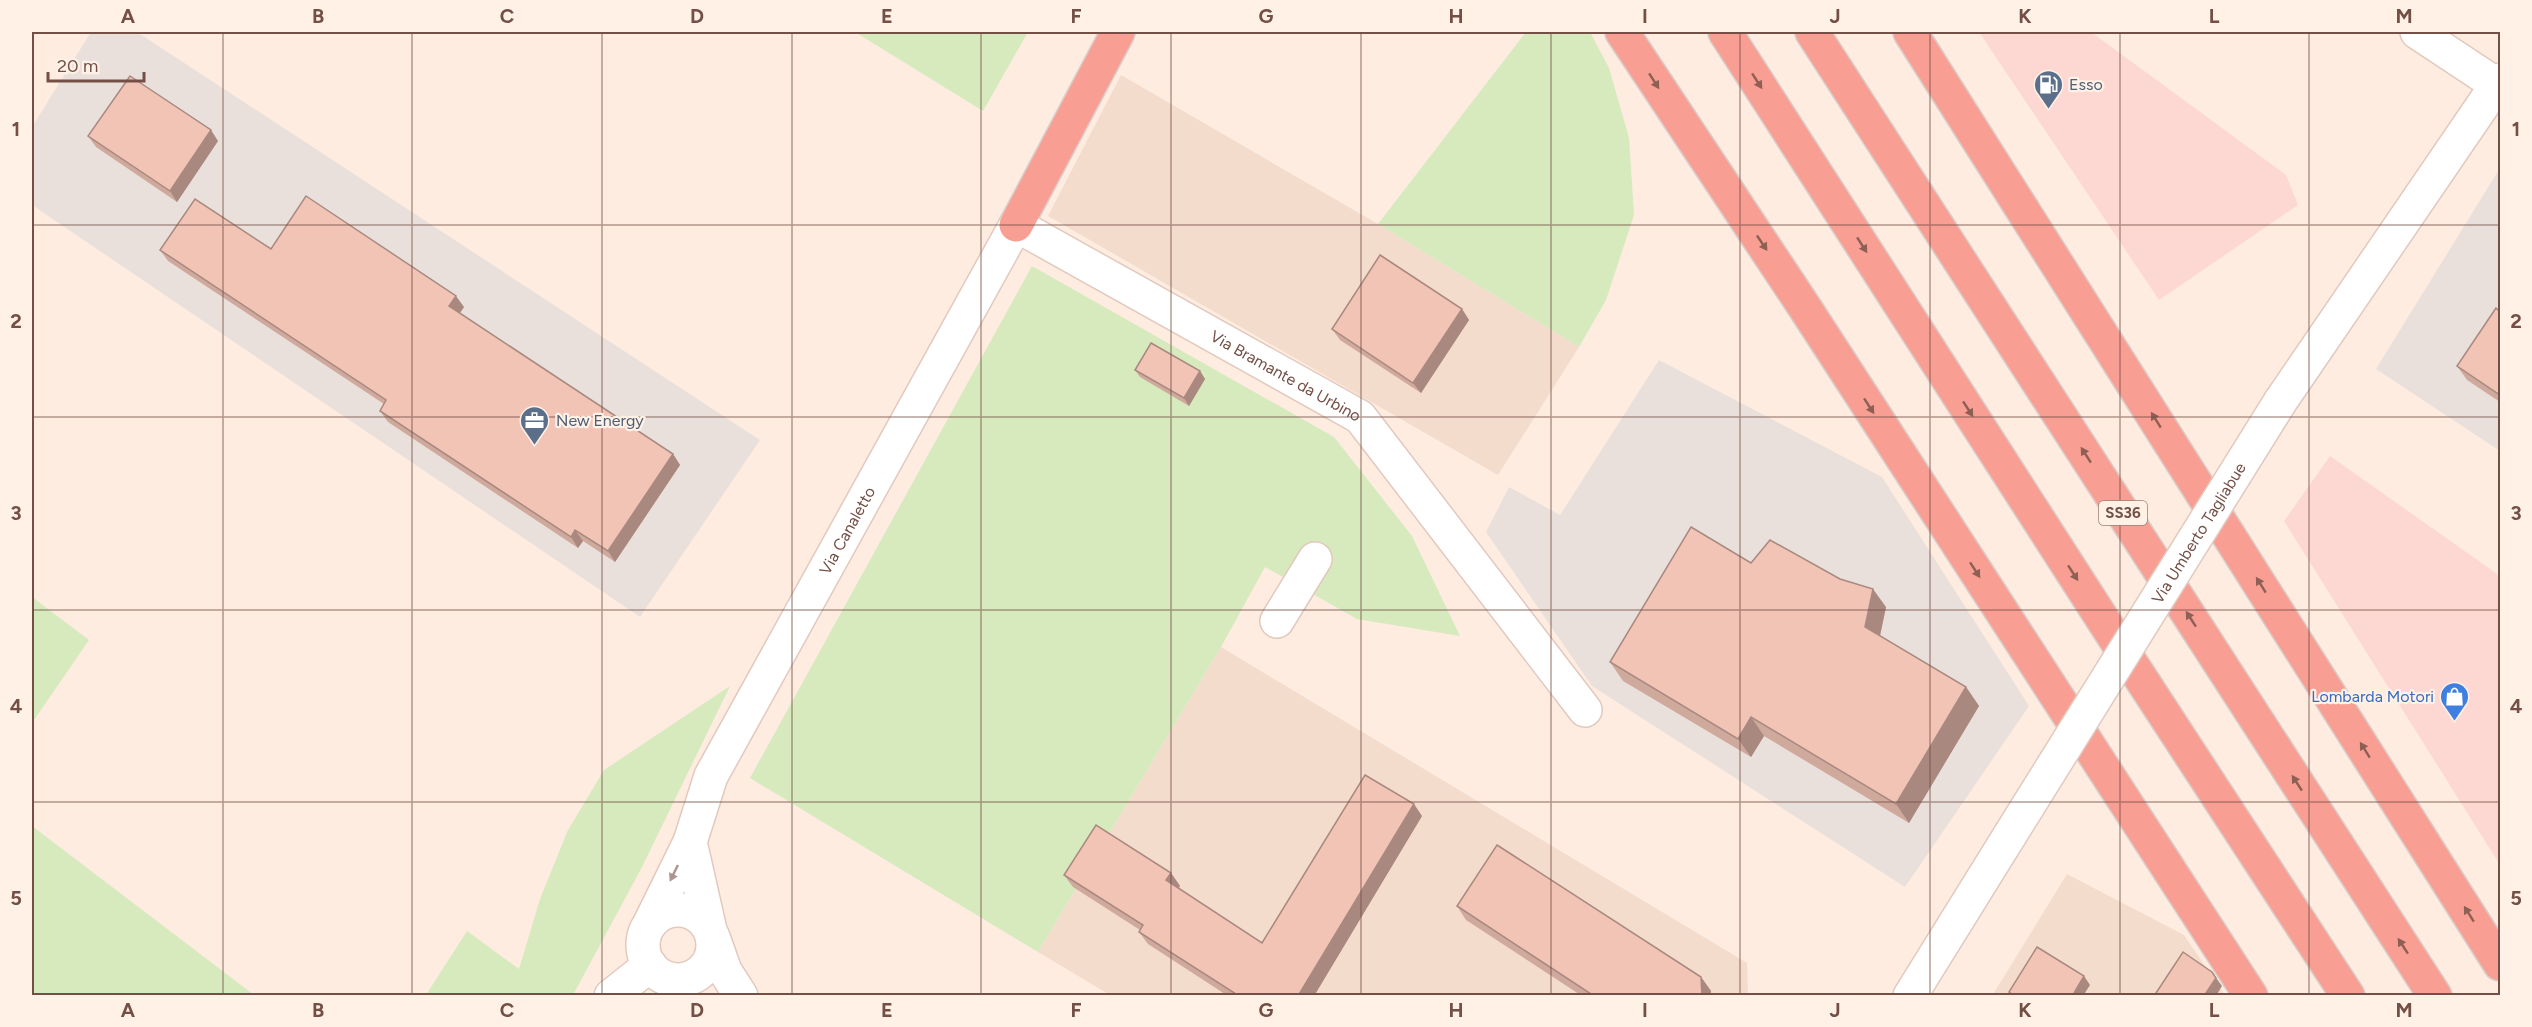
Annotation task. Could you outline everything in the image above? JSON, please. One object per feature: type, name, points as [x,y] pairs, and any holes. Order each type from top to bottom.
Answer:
[{"type":"highway","points":[[1016,225],[1118,32]]},
{"type":"highway","points":[[1622,32],[1814,321],[2250,996]]},
{"type":"highway","points":[[1725,32],[2348,996]]},
{"type":"highway","name":"SS36","points":[[1812,32],[2435,996]]},
{"type":"highway","points":[[1910,32],[2500,964]]},
{"type":"street","points":[[2417,32],[2499,82]]},
{"type":"street","name":"Via Umberto Tagliabue","points":[[1910,996],[2280,402],[2499,82]]},
{"type":"street","name":"Via Bramante da Urbino","points":[[1016,225],[1360,417],[1585,710]]},
{"type":"street","name":"Via Canaletto","points":[[650,966],[643,944],[650,923],[690,842],[711,776],[1016,225]]},
{"type":"street","points":[[1277,621],[1315,559]]},
{"type":"street","points":[[690,842],[711,932],[725,971],[741,996]]},
{"type":"street","points":[[650,923],[659,915],[680,909],[701,918],[711,932],[710,961],[692,977],[679,980]]},
{"type":"street","points":[[611,996],[650,966],[663,976],[709,988],[722,996]]},
{"type":"shaded area","points":[[91,32],[137,32],[760,440],[640,617],[32,205],[32,127]]},
{"type":"shaded area","points":[[1979,32],[2091,32],[2286,175],[2298,205],[2159,300]]},
{"type":"shaded area","points":[[1121,75],[1378,224],[1579,347],[1498,475],[1048,216]]},
{"type":"shaded area","points":[[2500,168],[2500,451],[2376,369]]},
{"type":"shaded area","points":[[1659,360],[1882,477],[2029,706],[1905,887],[1592,686],[1486,532],[1509,487],[1560,515]]},
{"type":"shaded area","name":"Lombarda Motori","points":[[2330,456],[2500,576],[2500,865],[2284,521]]},
{"type":"shaded area","points":[[1221,647],[1747,963],[1748,995],[1110,995],[1038,952]]},
{"type":"shaded area","points":[[2067,874],[2184,935],[2225,995],[1992,996]]},
{"type":"green space","points":[[855,32],[1028,32],[983,111]]},
{"type":"green space","points":[[1526,32],[1590,32],[1609,68],[1629,138],[1634,215],[1606,300],[1579,347],[1378,224]]},
{"type":"green space","points":[[1032,266],[1334,437],[1412,536],[1460,636],[1357,619],[1265,567],[1221,647],[1038,952],[750,778]]},
{"type":"green space","points":[[32,597],[89,640],[32,723]]},
{"type":"green space","points":[[730,686],[642,867],[573,995],[426,995],[467,931],[519,969],[540,899],[568,830],[604,770]]},
{"type":"green space","points":[[32,826],[254,995],[32,995]]},
{"type":"building","points":[[130,76],[211,130],[170,191],[88,136]]},
{"type":"building","points":[[306,196],[456,296],[449,306],[673,454],[608,551],[575,530],[571,537],[380,411],[386,400],[160,250],[195,199],[271,249]]},
{"type":"building","points":[[1380,255],[1462,309],[1413,383],[1332,329]]},
{"type":"building","points":[[2496,308],[2500,312],[2500,395],[2457,366]]},
{"type":"building","points":[[1151,343],[1200,371],[1184,398],[1135,370]]},
{"type":"building","points":[[1691,527],[1751,563],[1770,540],[1840,579],[1873,589],[1865,627],[1966,687],[1896,804],[1751,717],[1738,739],[1610,662]]},
{"type":"building","points":[[1365,775],[1414,804],[1298,996],[1239,996],[1139,932],[1143,925],[1064,875],[1096,825],[1171,873],[1166,880],[1262,943]]},
{"type":"building","points":[[1497,845],[1701,977],[1702,996],[1594,996],[1457,906]]},
{"type":"building","points":[[2037,947],[2084,976],[2074,993],[2078,996],[2015,996],[2009,992]]},
{"type":"building","points":[[2183,952],[2212,972],[2216,978],[2204,996],[2154,996]]},
{"type":"place","name":"Esso","points":[[2048,110]]},
{"type":"place","name":"New Energy","points":[[535,446]]},
{"type":"place","name":"Lombarda Motori","points":[[2455,722]]}]
